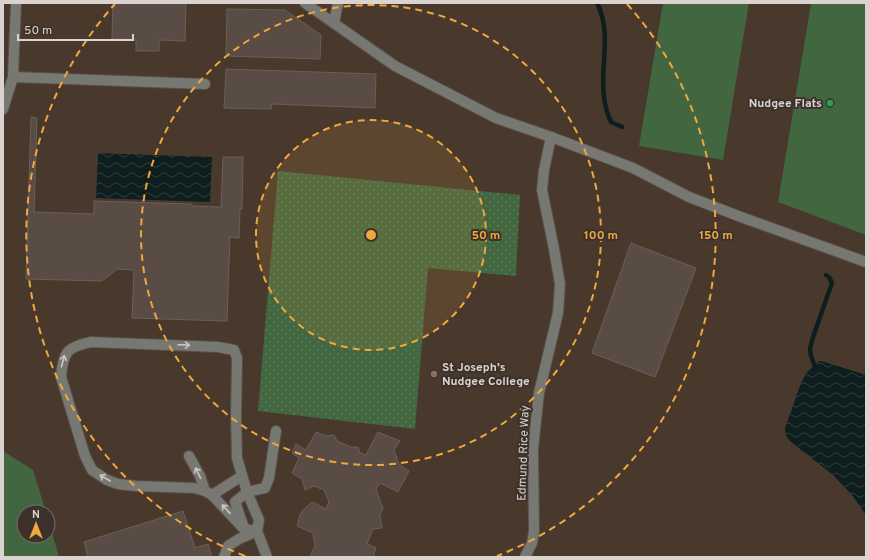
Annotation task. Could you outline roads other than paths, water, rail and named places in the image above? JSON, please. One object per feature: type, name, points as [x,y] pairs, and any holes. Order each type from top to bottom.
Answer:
[{"type":"lane","points":[[3,108],[13,77],[16,3]]},
{"type":"lane","points":[[306,3],[395,66],[496,118],[633,168],[689,197],[741,218],[866,262]]},
{"type":"lane","points":[[334,23],[338,3]]},
{"type":"lane","points":[[13,77],[205,84]]},
{"type":"lane","name":"Edmund Rice Way","points":[[525,557],[532,543],[534,531],[534,449],[539,393],[558,313],[560,284],[542,190],[544,170],[551,137]]},
{"type":"lane","points":[[242,476],[209,493],[194,488],[118,484],[107,480],[92,470],[85,456],[61,377],[62,364],[66,353],[72,347],[91,342],[218,347],[234,350],[237,358],[236,416],[238,458],[247,492],[259,520],[257,531],[267,557]]},
{"type":"lane","points":[[244,529],[235,502],[247,492],[265,488],[269,478],[276,431]]},
{"type":"lane","points":[[189,456],[209,493],[244,529],[257,531]]},
{"type":"lane","points":[[224,557],[228,546],[257,531]]},
{"type":"water","points":[[98,153],[212,157],[210,202],[96,198]]},
{"type":"water","points":[[819,361],[866,375],[866,515],[852,495],[833,475],[791,442],[786,434],[785,428],[801,383],[807,372]]},
{"type":"waterway","points":[[597,3],[605,32],[603,92],[606,107],[611,122],[622,127]]},
{"type":"waterway","points":[[816,370],[810,349],[832,283],[826,275]]},
{"type":"place","name":"Nudgee Flats","points":[[830,103]]},
{"type":"place","name":"St Joseph's Nudgee College","points":[[434,374]]}]
